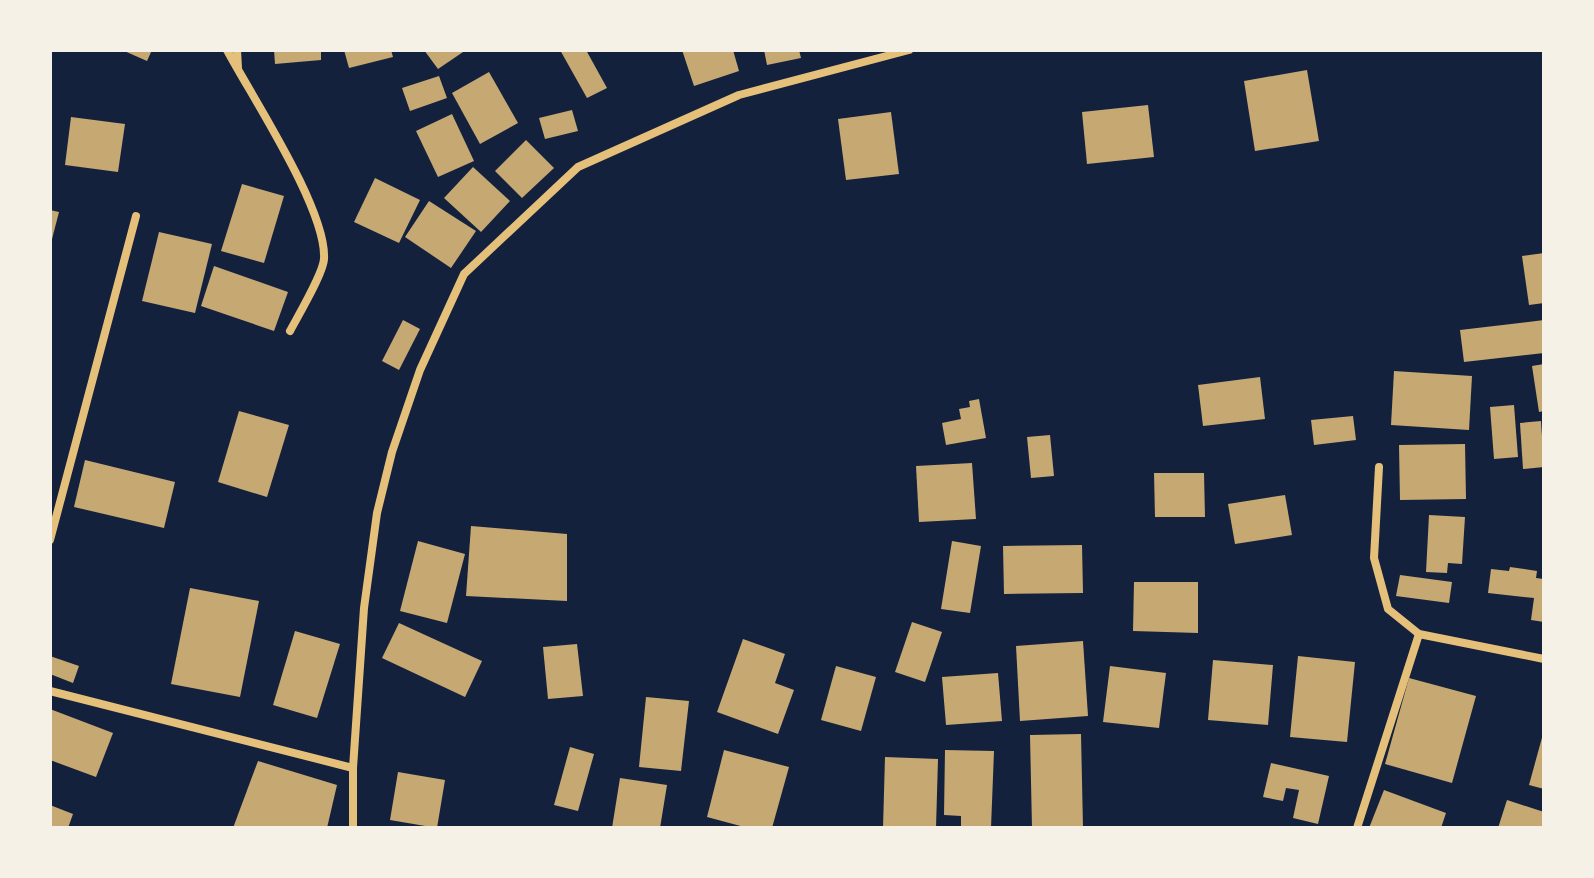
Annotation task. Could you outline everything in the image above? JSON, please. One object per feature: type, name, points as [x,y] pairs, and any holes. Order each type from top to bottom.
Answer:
[{"type":"street","points":[[227,50],[307,198],[323,244],[324,262],[290,331]]},
{"type":"street","points":[[237,50],[239,72]]},
{"type":"street","points":[[353,828],[353,768],[364,608],[377,513],[392,452],[420,370],[464,274],[578,167],[739,95],[909,50]]},
{"type":"street","points":[[50,540],[136,216]]},
{"type":"street","points":[[1379,467],[1374,558],[1388,609],[1419,634],[1544,659]]},
{"type":"street","points":[[1357,828],[1419,634]]},
{"type":"street","points":[[50,691],[353,768]]},
{"type":"building","points":[[122,50],[152,50],[147,61]]},
{"type":"building","points":[[274,50],[321,50],[321,60],[275,64]]},
{"type":"building","points":[[344,50],[391,50],[393,57],[349,68]]},
{"type":"building","points":[[424,50],[466,50],[438,69]]},
{"type":"building","points":[[560,50],[586,50],[607,88],[587,98]]},
{"type":"building","points":[[682,50],[733,50],[739,71],[694,86]]},
{"type":"building","points":[[764,50],[799,50],[801,58],[767,65]]},
{"type":"building","points":[[1307,70],[1319,141],[1255,151],[1244,81]]},
{"type":"building","points":[[489,72],[518,123],[480,144],[452,93]]},
{"type":"building","points":[[439,76],[447,98],[410,111],[402,88]]},
{"type":"building","points":[[1148,105],[1154,157],[1087,164],[1082,112]]},
{"type":"building","points":[[572,110],[578,131],[545,139],[539,118]]},
{"type":"building","points":[[891,112],[899,174],[846,180],[838,119]]},
{"type":"building","points":[[452,114],[474,161],[438,177],[416,131]]},
{"type":"building","points":[[71,117],[125,124],[118,172],[65,165]]},
{"type":"building","points":[[526,140],[554,168],[522,198],[495,171]]},
{"type":"building","points":[[473,167],[510,201],[481,232],[444,198]]},
{"type":"building","points":[[375,178],[420,200],[399,243],[354,222]]},
{"type":"building","points":[[242,184],[284,196],[264,263],[221,251]]},
{"type":"building","points":[[429,201],[476,231],[451,268],[405,237]]},
{"type":"building","points":[[50,210],[59,212],[51,243],[50,243]]},
{"type":"building","points":[[159,232],[212,244],[195,313],[142,301]]},
{"type":"building","points":[[1544,253],[1544,303],[1529,305],[1522,256]]},
{"type":"building","points":[[214,266],[288,292],[274,331],[201,306]]},
{"type":"building","points":[[403,320],[420,329],[399,370],[382,361]]},
{"type":"building","points":[[1544,320],[1544,353],[1464,362],[1460,330]]},
{"type":"building","points":[[1544,364],[1544,411],[1539,412],[1532,366]]},
{"type":"building","points":[[1394,371],[1472,376],[1469,430],[1391,425]]},
{"type":"building","points":[[1260,377],[1265,419],[1203,426],[1198,385]]},
{"type":"building","points":[[979,399],[986,438],[946,445],[942,423],[961,419],[959,409],[970,407],[969,401]]},
{"type":"building","points":[[1514,405],[1518,457],[1494,459],[1490,407]]},
{"type":"building","points":[[239,411],[289,425],[267,497],[218,482]]},
{"type":"building","points":[[1353,416],[1356,440],[1314,445],[1311,420]]},
{"type":"building","points":[[1541,421],[1544,467],[1523,469],[1520,423]]},
{"type":"building","points":[[1050,435],[1054,476],[1031,478],[1027,437]]},
{"type":"building","points":[[1465,444],[1466,499],[1400,500],[1399,445]]},
{"type":"building","points":[[85,460],[175,482],[164,528],[74,507]]},
{"type":"building","points":[[972,463],[976,519],[919,522],[916,466]]},
{"type":"building","points":[[1154,473],[1204,473],[1205,517],[1155,517]]},
{"type":"building","points":[[1285,495],[1292,535],[1235,544],[1228,504]]},
{"type":"building","points":[[1429,515],[1465,517],[1462,564],[1448,563],[1447,573],[1426,572]]},
{"type":"building","points":[[471,526],[567,534],[567,601],[466,596]]},
{"type":"building","points":[[418,541],[465,554],[447,623],[400,611]]},
{"type":"building","points":[[952,541],[981,546],[970,613],[941,609]]},
{"type":"building","points":[[1082,545],[1083,593],[1004,594],[1003,546]]},
{"type":"building","points":[[1510,567],[1537,571],[1536,578],[1544,579],[1544,622],[1531,620],[1534,598],[1488,593],[1491,569],[1509,571]]},
{"type":"building","points":[[1400,575],[1452,582],[1449,603],[1396,596]]},
{"type":"building","points":[[1134,582],[1198,582],[1198,633],[1133,631]]},
{"type":"building","points":[[190,588],[259,601],[240,697],[171,684]]},
{"type":"building","points":[[912,622],[942,632],[925,682],[895,672]]},
{"type":"building","points":[[399,623],[482,661],[465,697],[382,658]]},
{"type":"building","points":[[295,631],[340,644],[317,718],[273,705]]},
{"type":"building","points":[[743,639],[785,654],[775,683],[794,690],[778,734],[717,712]]},
{"type":"building","points":[[1083,641],[1088,716],[1020,721],[1016,646]]},
{"type":"building","points":[[577,644],[583,696],[548,699],[543,647]]},
{"type":"building","points":[[50,656],[79,666],[73,683],[50,674]]},
{"type":"building","points":[[1298,656],[1355,662],[1347,742],[1290,737]]},
{"type":"building","points":[[1213,660],[1273,665],[1268,725],[1208,720]]},
{"type":"building","points":[[836,666],[876,677],[861,731],[821,720]]},
{"type":"building","points":[[1110,666],[1166,673],[1159,728],[1103,722]]},
{"type":"building","points":[[998,673],[1002,721],[946,725],[942,677]]},
{"type":"building","points":[[1409,678],[1476,696],[1452,783],[1385,764]]},
{"type":"building","points":[[646,697],[689,701],[681,771],[639,767]]},
{"type":"building","points":[[50,709],[113,733],[96,777],[50,760]]},
{"type":"building","points":[[1081,734],[1083,828],[1032,828],[1030,735]]},
{"type":"building","points":[[1544,734],[1544,789],[1529,785]]},
{"type":"building","points":[[570,747],[594,754],[578,811],[554,805]]},
{"type":"building","points":[[724,750],[789,767],[772,828],[748,828],[707,817]]},
{"type":"building","points":[[945,750],[994,751],[991,828],[961,828],[961,816],[944,815]]},
{"type":"building","points":[[885,757],[938,759],[936,828],[883,828]]},
{"type":"building","points":[[258,761],[337,785],[327,828],[233,828]]},
{"type":"building","points":[[1271,763],[1329,776],[1318,824],[1293,818],[1299,790],[1286,788],[1283,801],[1263,797]]},
{"type":"building","points":[[398,772],[445,780],[437,828],[390,820]]},
{"type":"building","points":[[620,778],[667,785],[660,828],[612,828]]},
{"type":"building","points":[[1384,790],[1446,813],[1441,828],[1369,828]]},
{"type":"building","points":[[1507,800],[1544,812],[1544,828],[1498,828]]},
{"type":"building","points":[[50,805],[73,814],[68,828],[50,828]]}]
